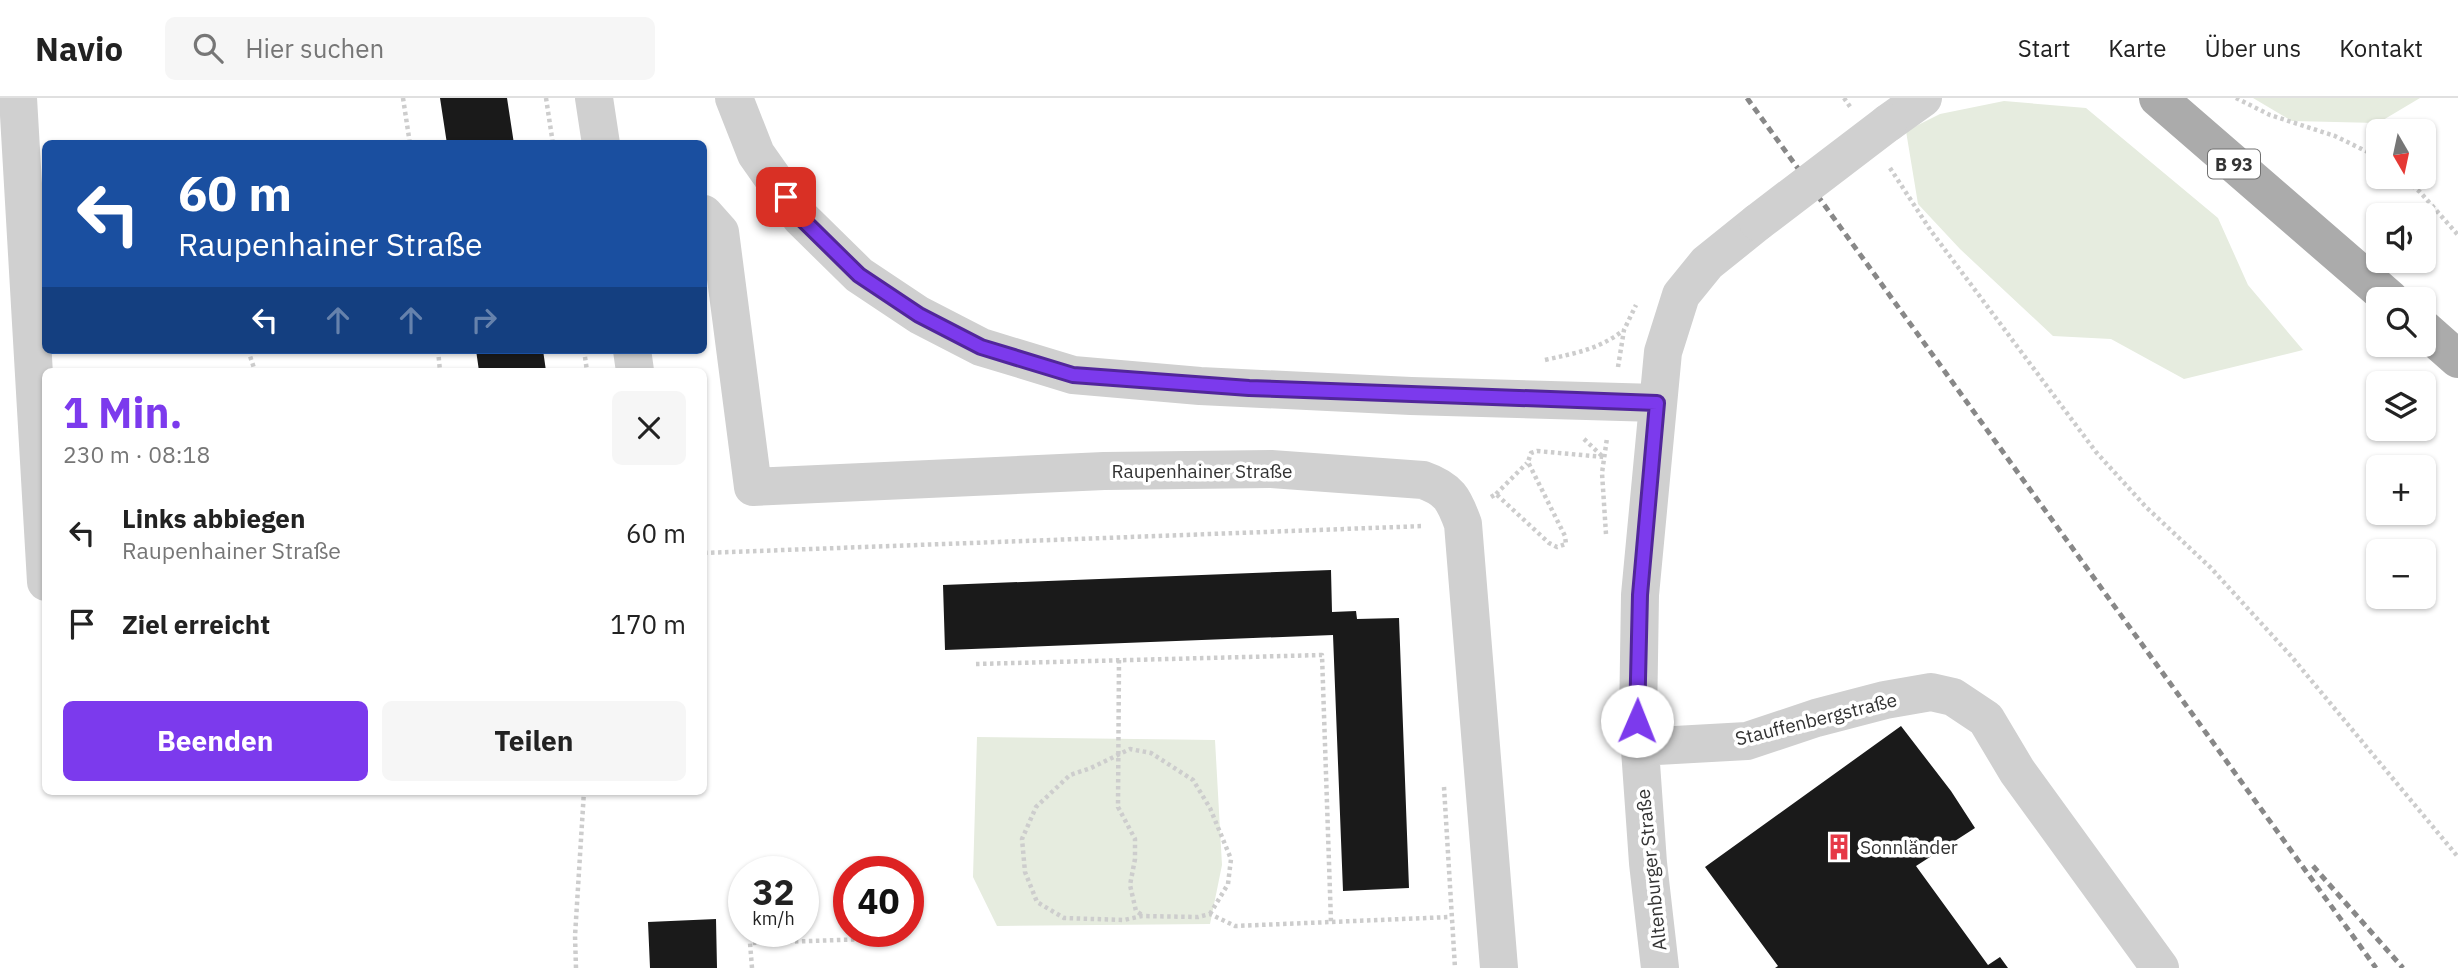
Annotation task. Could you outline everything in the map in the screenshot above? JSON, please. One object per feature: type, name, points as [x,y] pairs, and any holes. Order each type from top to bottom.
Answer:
[{"type":"main road","name":"B 93","points":[[2158,98],[2376,287]]},
{"type":"main road","points":[[2436,340],[2458,359]]},
{"type":"street","points":[[18,98],[42,513]]},
{"type":"street","points":[[594,98],[600,140]]},
{"type":"street","points":[[734,98],[756,153],[801,218],[859,275],[919,315],[981,347],[1073,375],[1200,386],[1411,396],[1657,403]]},
{"type":"street","points":[[1877,134],[1923,98]]},
{"type":"street","name":"Altenburger Straße","points":[[1660,968],[1648,863],[1637,721],[1640,595],[1663,352],[1681,295],[1707,263],[1877,134]]},
{"type":"street","name":"Raupenhainer Straße","points":[[707,217],[720,232],[754,487],[1104,471],[1271,469],[1423,480],[1440,486],[1453,499],[1462,519]]},
{"type":"street","points":[[1462,519],[1499,968]]},
{"type":"street","name":"Stauffenbergstraße","points":[[1639,747],[1748,741],[1816,718],[1885,700],[1931,692],[1952,697],[1986,719],[2017,771],[2160,968]]},
{"type":"path","points":[[403,98],[409,140]]},
{"type":"path","points":[[546,98],[552,140]]},
{"type":"path","points":[[1844,98],[1877,134],[1931,231],[2096,452],[2146,507],[2211,568],[2291,656],[2458,857]]},
{"type":"path","points":[[2236,98],[2270,115],[2335,136],[2366,152]]},
{"type":"path","points":[[2416,189],[2458,235]]},
{"type":"path","points":[[707,553],[1462,519],[1496,494],[1528,462],[1531,453],[1537,451],[1604,457]]},
{"type":"path","points":[[1496,494],[1549,543],[1557,547],[1566,544],[1565,536],[1528,462]]},
{"type":"path","points":[[976,664],[1322,655],[1331,922]]},
{"type":"path","points":[[1119,660],[1118,807],[1135,839],[1135,859],[1130,886],[1136,911],[1142,916]]},
{"type":"path","points":[[1210,914],[1228,884],[1231,859],[1210,808],[1193,780],[1151,753],[1130,749],[1070,775],[1036,807],[1022,839],[1025,872],[1037,902],[1064,918],[1124,920],[1142,916],[1198,917],[1210,914],[1235,926],[1450,917]]},
{"type":"path","points":[[576,968],[575,936],[584,795]]},
{"type":"path","points":[[752,968],[750,943],[833,940]]},
{"type":"shaded area","points":[[2253,98],[2420,98],[2385,119],[2366,119],[2366,123],[2292,121]]},
{"type":"shaded area","points":[[2004,101],[2086,108],[2218,218],[2248,285],[2303,350],[2184,379],[2111,339],[2053,336],[1960,249],[1918,204],[1906,131],[1940,114]]},
{"type":"shaded area","points":[[977,737],[1215,740],[1222,865],[1210,924],[997,926],[973,877]]},
{"type":"building","points":[[440,98],[507,98],[513,140],[446,140]]},
{"type":"building","points":[[477,354],[544,354],[546,368],[479,368]]},
{"type":"building","points":[[1331,570],[1332,612],[1356,611],[1357,619],[1399,618],[1409,888],[1343,891],[1333,635],[945,650],[943,585]]},
{"type":"building","name":"Sonnländer","points":[[1901,726],[1951,791],[1975,828],[1916,866],[1988,965],[2000,957],[2008,968],[1775,968],[1778,966],[1705,867]]},
{"type":"building","points":[[716,919],[717,968],[650,968],[648,922]]},
{"type":"railway","points":[[1747,98],[2376,968]]},
{"type":"railway","points":[[2313,866],[2403,968]]},
{"type":"place","name":"Sonnländer","points":[[1839,847]]},
{"type":"route","points":[[786,197],[801,218],[859,275],[919,315],[981,347],[1073,375],[1200,386],[1411,396],[1657,403],[1640,595],[1637,721]]}]
